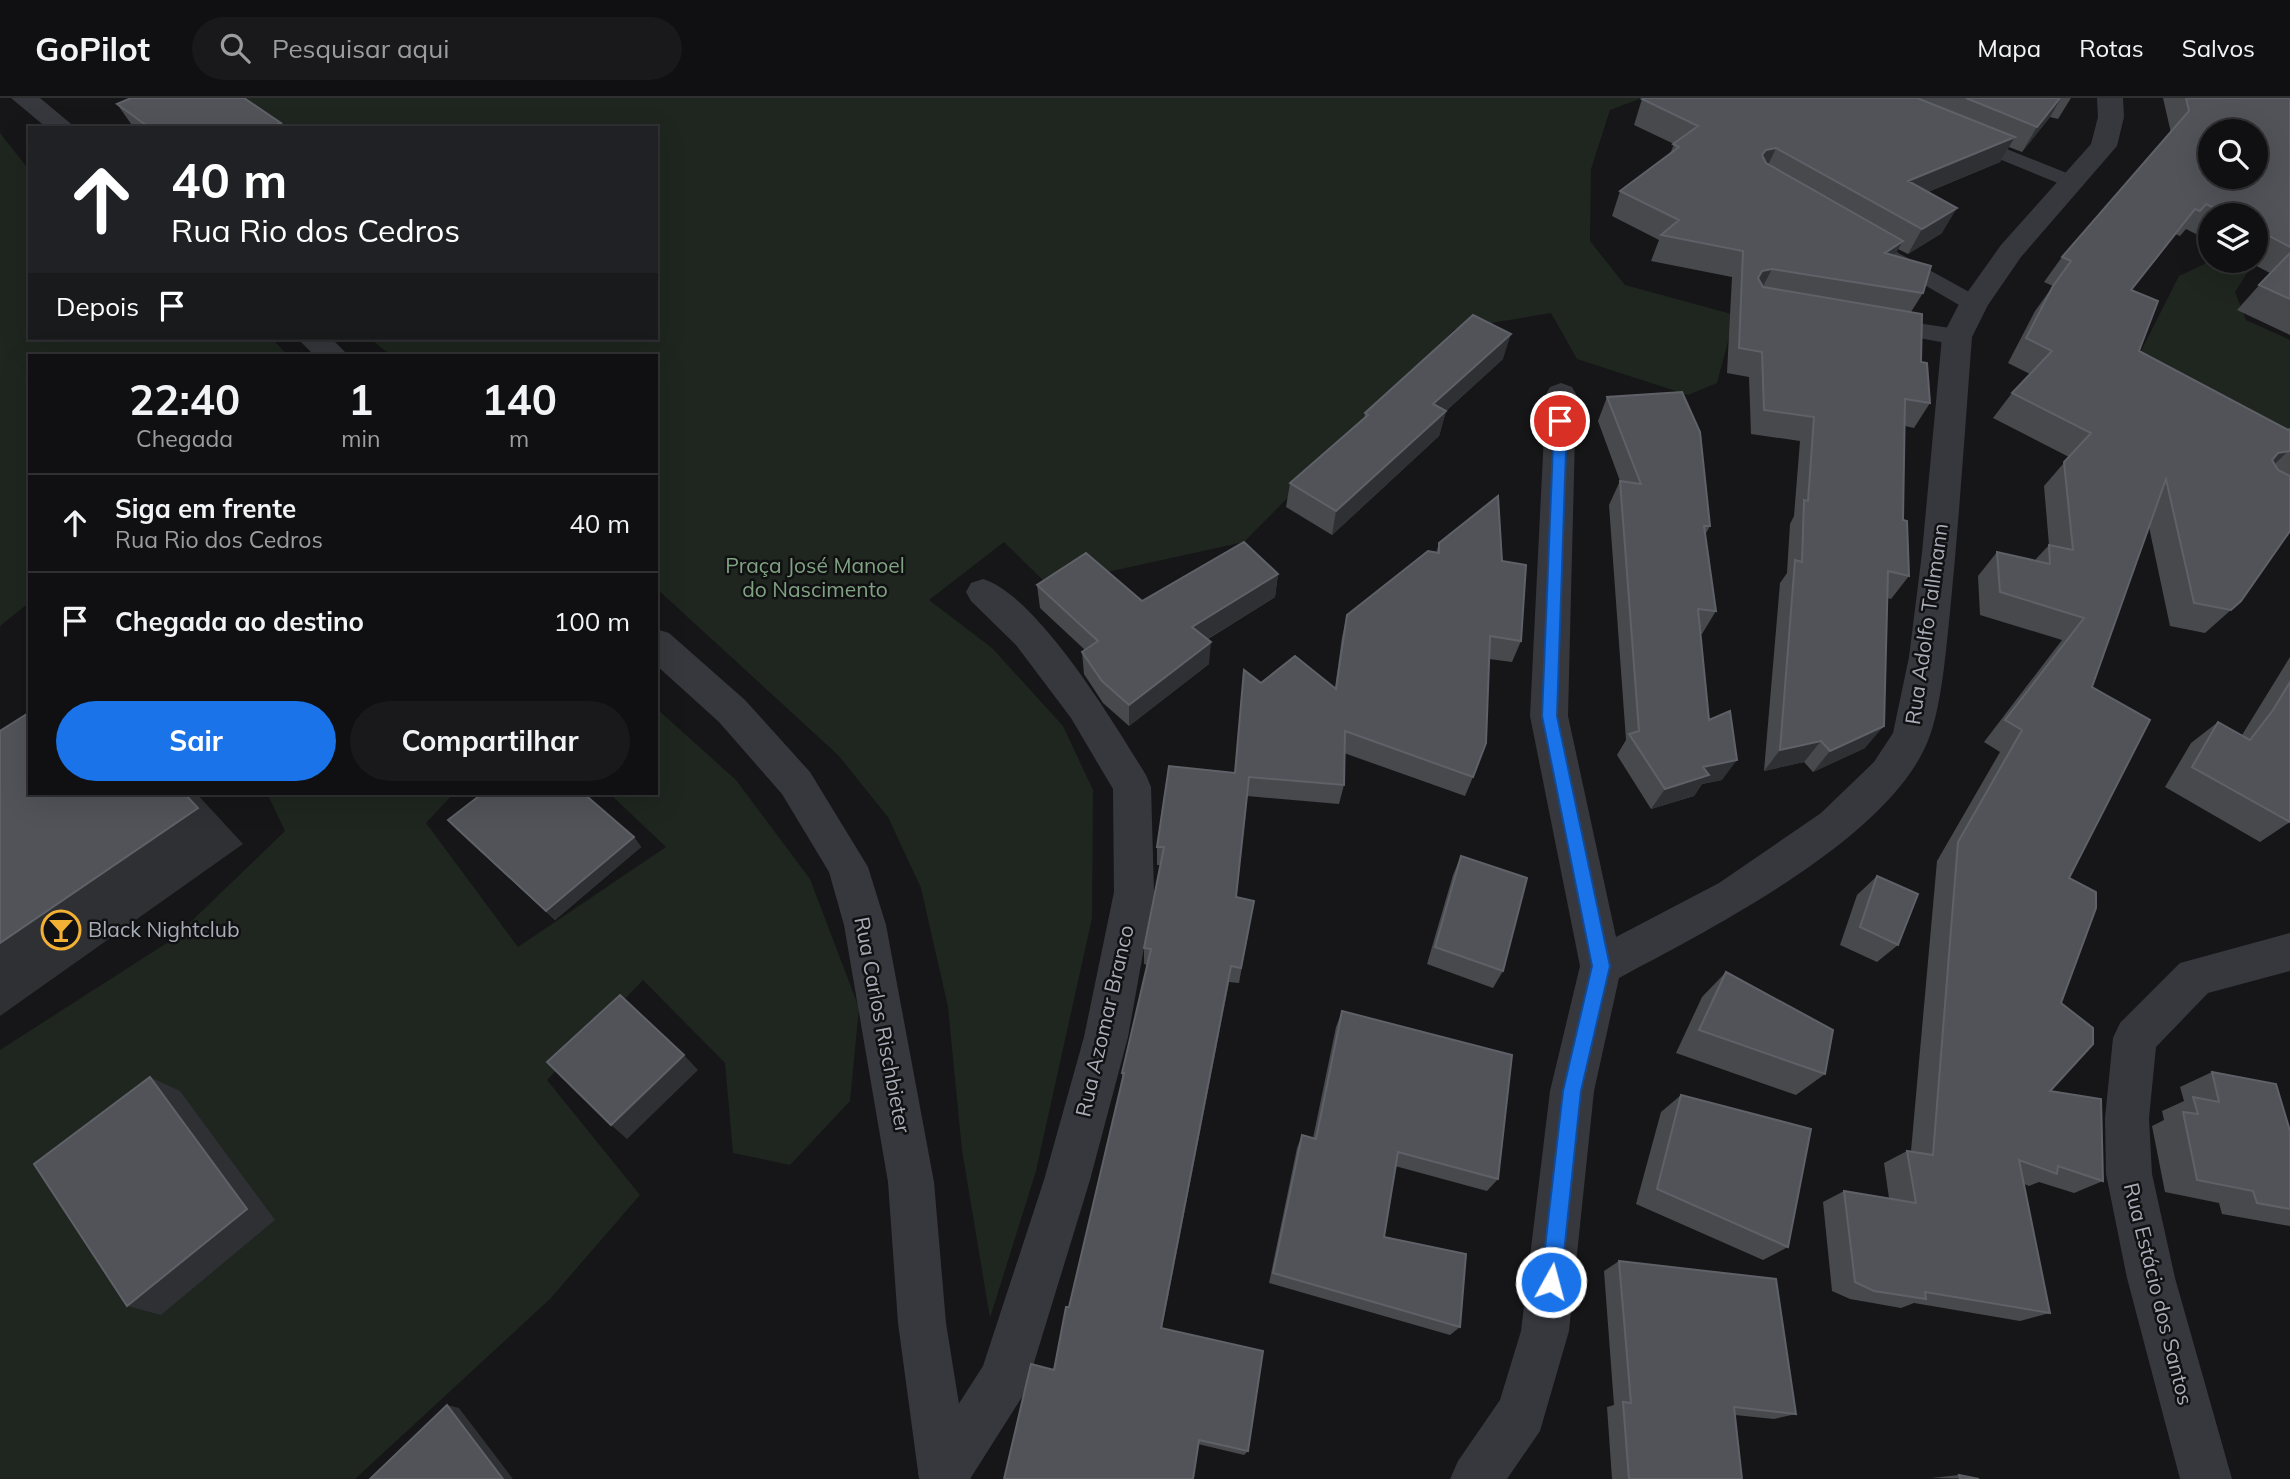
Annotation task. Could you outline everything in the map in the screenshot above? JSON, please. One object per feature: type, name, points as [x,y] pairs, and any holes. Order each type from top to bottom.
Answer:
[{"type":"street","points":[[24,98],[59,126]]},
{"type":"street","name":"Rua Adolfo Tallmann","points":[[1601,966],[1732,896],[1835,825],[1888,773],[1911,737],[1931,618],[1954,404],[1957,338],[1974,304],[2011,251],[2104,146],[2111,117],[2110,98]]},
{"type":"street","points":[[314,340],[332,354]]},
{"type":"street","points":[[1476,1479],[1522,1413],[1545,1331],[1572,1091],[1601,966],[1549,716],[1561,394]]},
{"type":"street","name":"Rua Azomar Branco","points":[[944,1476],[1004,1379],[1067,1180],[1106,1037],[1134,892],[1132,787],[1084,707],[1029,635],[983,592]]},
{"type":"street","name":"Rua Carlos Rischbieter","points":[[658,645],[732,711],[796,783],[848,867],[865,925],[911,1182],[922,1323],[944,1476]]},
{"type":"street","name":"Rua Estácio dos Santos","points":[[2206,1479],[2151,1278],[2129,1174],[2127,1118],[2135,1038],[2195,977],[2290,952]]},
{"type":"lane","points":[[1944,130],[2072,182]]},
{"type":"lane","points":[[1880,250],[1974,304]]},
{"type":"lane","points":[[1865,322],[1957,338]]},
{"type":"green space","name":"Praça José Manoel do Nascimento","points":[[227,98],[1642,98],[1610,110],[1591,169],[1590,241],[1625,285],[1735,315],[1717,383],[1688,395],[1577,359],[1551,313],[1455,329],[1244,542],[1048,585],[1004,542],[929,600],[992,648],[1063,726],[1093,790],[1092,918],[1036,1171],[990,1318],[962,1150],[948,1007],[921,888],[888,817],[838,755],[658,590],[658,354],[390,354],[372,340],[658,340],[658,126],[266,126]]},
{"type":"green space","points":[[0,133],[28,168],[28,340],[274,340],[286,354],[28,354],[28,604],[0,626]]},
{"type":"green space","points":[[2198,267],[2198,273],[2247,273],[2235,292],[2246,320],[2290,340],[2290,430],[2287,439],[2140,353],[2179,276]]},
{"type":"green space","points":[[658,710],[736,780],[810,879],[859,1008],[850,1101],[790,1165],[733,1153],[725,1063],[643,980],[547,1080],[640,1195],[550,1299],[355,1479],[0,1479],[0,1050],[173,939],[285,831],[268,795],[452,795],[426,823],[518,947],[666,847],[611,795],[658,795]]},
{"type":"building","points":[[131,98],[244,98],[281,123],[274,126],[147,126],[117,104]]},
{"type":"building","points":[[1917,98],[2015,137],[1908,181],[1957,208],[1922,229],[1776,148],[1766,150],[1762,155],[1766,163],[1903,241],[1885,253],[1931,266],[1923,293],[1772,269],[1762,271],[1758,278],[1763,287],[1922,314],[1921,362],[1927,363],[1930,403],[1905,399],[1903,520],[1907,521],[1909,576],[1888,571],[1884,726],[1830,751],[1821,741],[1780,750],[1795,560],[1802,562],[1804,500],[1808,501],[1814,417],[1764,410],[1762,352],[1739,348],[1743,251],[1661,235],[1679,220],[1620,191],[1679,147],[1673,144],[1698,126],[1642,99]]},
{"type":"building","points":[[1966,98],[2060,98],[2037,127]]},
{"type":"building","points":[[2186,98],[2290,98],[2290,247],[2268,235],[2268,203],[2198,203],[2198,210],[2195,209],[2131,290],[2158,301],[2139,351],[2290,429],[2290,451],[2278,453],[2272,460],[2278,470],[2290,476],[2290,531],[2241,601],[2231,610],[2194,603],[2166,479],[2092,687],[2150,720],[2069,878],[2096,892],[2096,908],[2061,1003],[2093,1028],[2093,1044],[2050,1091],[2101,1099],[2103,1181],[2058,1166],[2057,1174],[2019,1160],[2050,1313],[1925,1292],[1926,1299],[1874,1291],[1855,1282],[1844,1191],[1916,1203],[1907,1151],[1933,1155],[1958,842],[2022,730],[2005,720],[2084,618],[2000,592],[1997,552],[2050,564],[2049,545],[2073,550],[2064,462],[2091,433],[2012,393],[2052,351],[2026,338],[2053,286],[2071,261],[2062,257],[2189,111]]},
{"type":"building","points":[[2290,253],[2290,299],[2259,285]]},
{"type":"building","points":[[1473,315],[1511,334],[1433,404],[1446,411],[1336,511],[1290,483],[1368,415],[1365,413]]},
{"type":"building","points":[[1682,392],[1700,432],[1710,526],[1704,526],[1716,611],[1698,609],[1709,720],[1730,711],[1737,760],[1703,767],[1709,775],[1665,789],[1629,734],[1639,731],[1620,481],[1641,484],[1607,397]]},
{"type":"building","points":[[1498,496],[1502,561],[1526,565],[1521,641],[1490,636],[1486,743],[1473,777],[1345,731],[1344,785],[1249,777],[1236,897],[1254,901],[1241,968],[1231,966],[1161,1328],[1263,1351],[1248,1451],[1199,1440],[1193,1479],[1004,1479],[1031,1364],[1054,1370],[1066,1307],[1069,1307],[1124,1073],[1151,949],[1144,948],[1164,847],[1157,847],[1169,766],[1235,773],[1244,670],[1261,683],[1295,656],[1336,689],[1347,615],[1428,551],[1439,553],[1439,543]]},
{"type":"building","points":[[1244,542],[1278,574],[1192,627],[1211,642],[1129,705],[1102,681],[1082,652],[1098,641],[1037,585],[1086,553],[1142,601]]},
{"type":"building","points":[[2290,682],[2290,822],[2192,767],[2218,722],[2250,740]]},
{"type":"building","points":[[28,713],[28,795],[186,795],[198,808],[0,943],[0,731]]},
{"type":"building","points":[[480,795],[585,795],[634,837],[546,911],[448,820]]},
{"type":"building","points":[[1461,856],[1527,878],[1503,971],[1435,947]]},
{"type":"building","points":[[1877,876],[1918,894],[1898,945],[1860,927]]},
{"type":"building","points":[[1726,972],[1833,1030],[1825,1074],[1699,1030]]},
{"type":"building","points":[[620,995],[684,1055],[611,1125],[547,1062]]},
{"type":"building","points":[[1342,1011],[1512,1055],[1498,1179],[1398,1152],[1384,1237],[1466,1254],[1460,1327],[1273,1273],[1302,1135],[1316,1139]]},
{"type":"building","points":[[2212,1072],[2276,1084],[2290,1131],[2290,1209],[2257,1203],[2253,1191],[2197,1180],[2183,1112],[2198,1114],[2193,1097],[2219,1102]]},
{"type":"building","points":[[150,1077],[247,1209],[127,1306],[34,1164]]},
{"type":"building","points":[[1681,1095],[1811,1129],[1788,1247],[1657,1189]]},
{"type":"building","points":[[1619,1261],[1776,1279],[1796,1414],[1734,1407],[1742,1479],[1629,1479],[1623,1402],[1631,1403]]},
{"type":"building","points":[[447,1405],[503,1479],[370,1479]]},
{"type":"building","points":[[1959,1475],[1979,1479],[1960,1479]]},
{"type":"place","name":"Black Nightclub","points":[[61,930]]},
{"type":"route","points":[[1551,1282],[1572,1091],[1601,966],[1549,716],[1560,421]]}]
